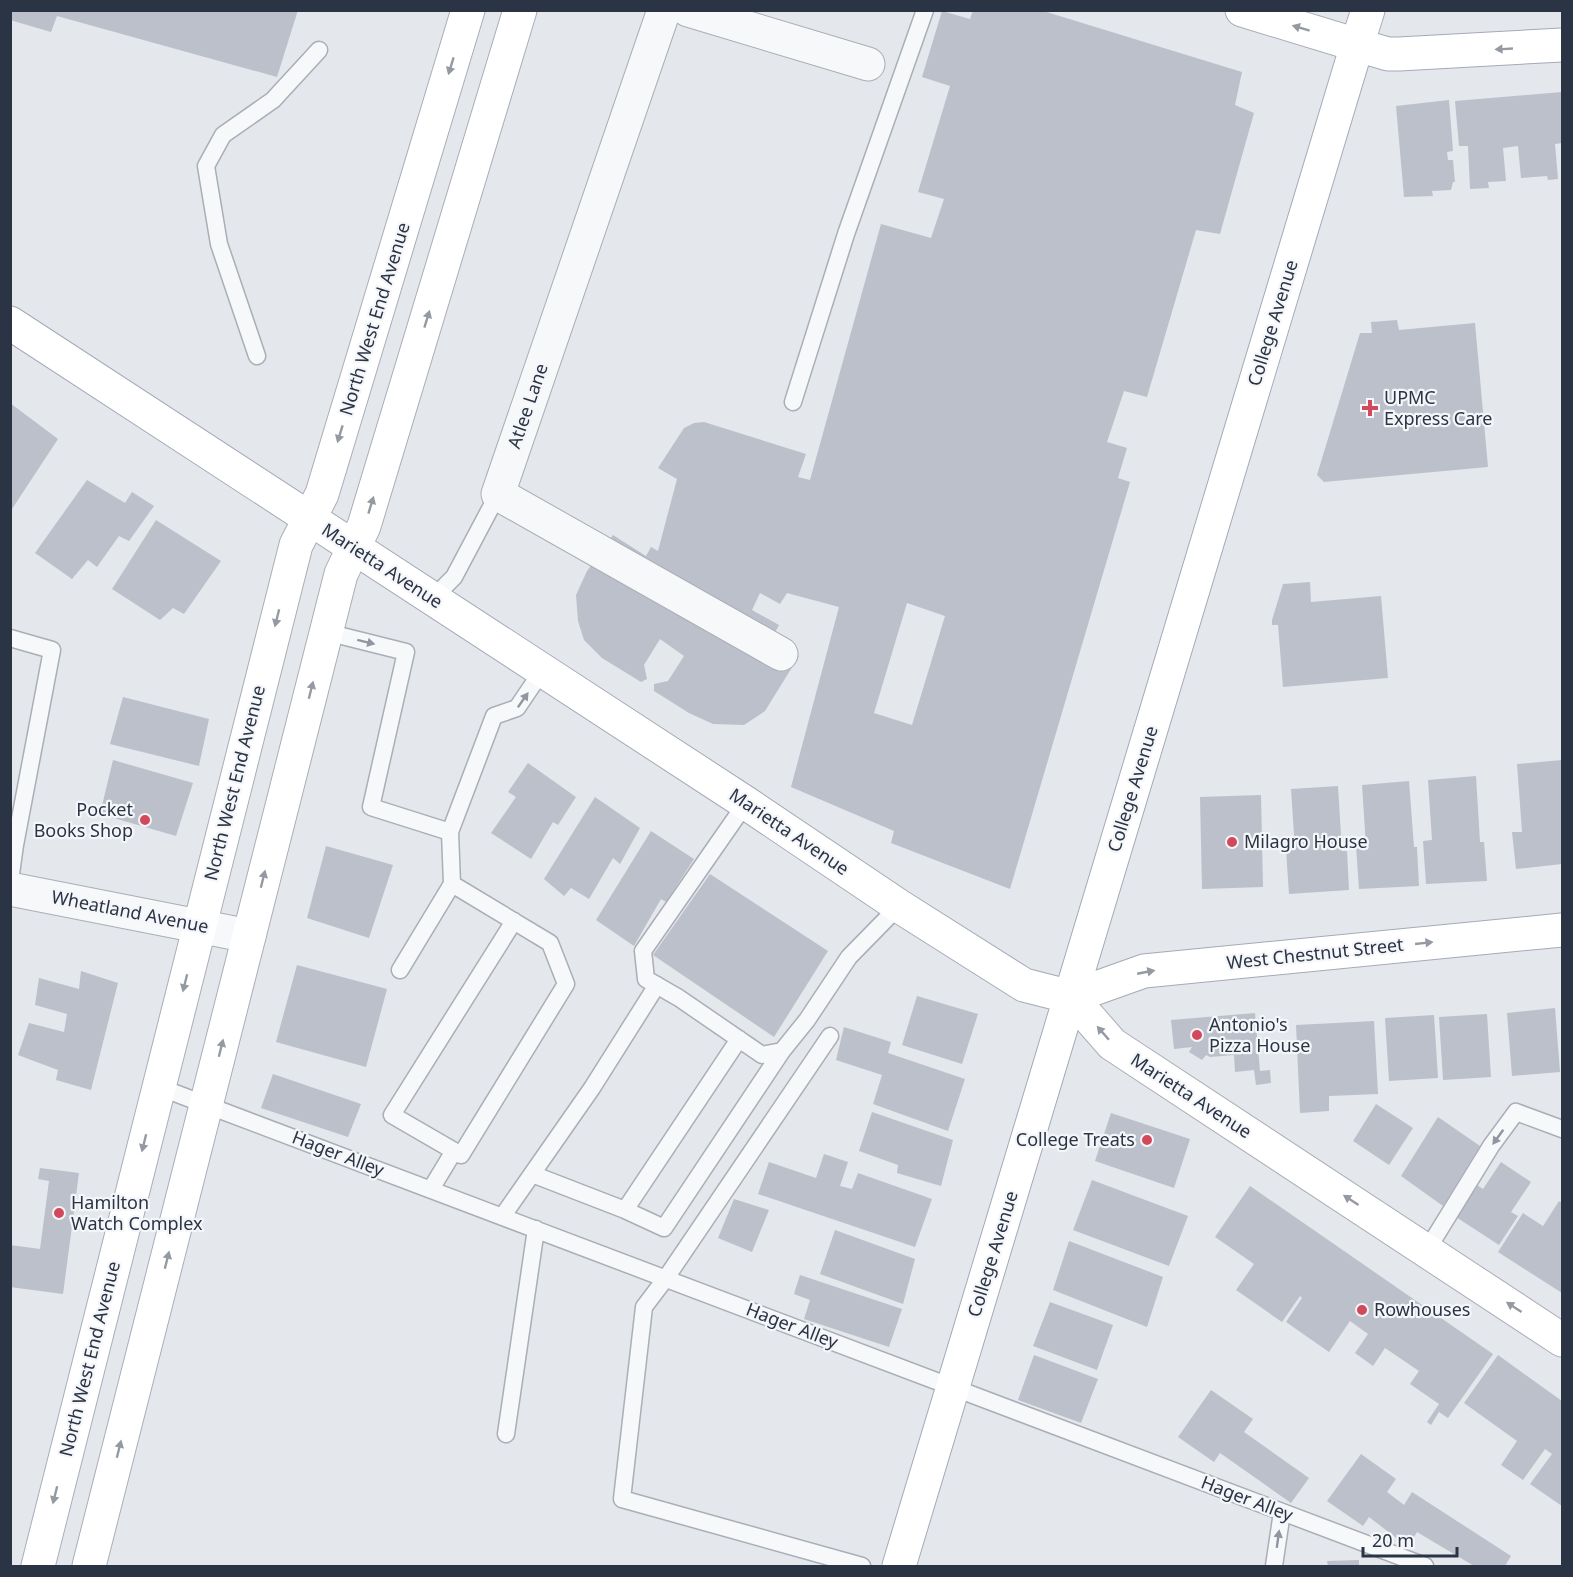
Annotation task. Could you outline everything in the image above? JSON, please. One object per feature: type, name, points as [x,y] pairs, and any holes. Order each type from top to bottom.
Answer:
[{"type":"street","name":"North West End Avenue","points":[[38,1566],[296,545],[322,494],[468,10]]},
{"type":"street","points":[[89,1566],[341,574],[364,526],[520,10]]},
{"type":"street","name":"Atlee Lane","points":[[498,494],[664,10]]},
{"type":"street","points":[[688,10],[868,64]]},
{"type":"street","points":[[1242,10],[1388,54],[1563,45]]},
{"type":"street","name":"College Avenue","points":[[899,1566],[1368,10]]},
{"type":"street","name":"Marietta Avenue","points":[[10,323],[746,803],[899,906],[1024,985],[1071,997],[1112,1044],[1563,1340]]},
{"type":"street","points":[[498,494],[781,654]]},
{"type":"street","name":"Wheatland Avenue","points":[[10,889],[249,936]]},
{"type":"street","name":"West Chestnut Street","points":[[1071,997],[1144,971],[1563,930]]},
{"type":"lane","points":[[793,402],[846,234],[925,10]]},
{"type":"lane","points":[[257,356],[219,244],[206,166],[223,135],[273,100],[319,50]]},
{"type":"lane","points":[[432,599],[454,577],[498,494]]},
{"type":"lane","points":[[326,632],[406,652],[371,807],[450,832]]},
{"type":"lane","points":[[10,638],[52,650],[10,881]]},
{"type":"lane","points":[[400,970],[452,884],[450,832],[494,716],[517,708],[542,671]]},
{"type":"lane","points":[[746,803],[643,951],[646,979],[762,1055],[782,1051]]},
{"type":"lane","points":[[452,884],[514,921],[550,943],[566,984],[461,1155],[392,1115],[514,921]]},
{"type":"lane","points":[[532,1174],[664,1227],[782,1051],[807,1020],[849,957],[899,906]]},
{"type":"lane","points":[[502,1217],[592,1088],[657,986]]},
{"type":"lane","points":[[830,1036],[666,1278],[644,1306],[622,1499],[862,1566]]},
{"type":"lane","points":[[625,1210],[739,1039]]},
{"type":"lane","name":"Hager Alley","points":[[159,1087],[1281,1512],[1402,1562],[1425,1566]]},
{"type":"lane","points":[[1427,1251],[1491,1146],[1516,1113],[1563,1129]]},
{"type":"lane","points":[[431,1190],[454,1152]]},
{"type":"lane","points":[[506,1434],[536,1229]]},
{"type":"lane","points":[[1274,1566],[1281,1512]]},
{"type":"building","points":[[11,10],[298,10],[277,77],[57,16],[51,32],[10,20]]},
{"type":"building","points":[[973,10],[1040,10],[1242,72],[1235,105],[1254,113],[1220,234],[1196,230],[1147,397],[1124,391],[1107,442],[1127,448],[1118,478],[1130,482],[1010,889],[891,843],[894,831],[791,787],[839,607],[787,593],[780,604],[760,593],[752,610],[779,625],[772,638],[799,656],[765,711],[744,725],[713,724],[689,713],[654,691],[654,684],[668,681],[684,656],[660,639],[644,665],[647,679],[641,682],[602,658],[584,640],[578,621],[576,595],[587,571],[613,535],[646,556],[651,547],[658,551],[677,479],[658,468],[684,428],[694,423],[704,422],[806,454],[798,477],[810,480],[881,224],[931,238],[944,199],[918,192],[950,86],[922,77],[942,11],[970,19]],"holes":[[[907,603],[945,616],[912,725],[874,713]]]},
{"type":"building","points":[[1562,92],[1562,143],[1555,144],[1558,179],[1548,180],[1547,176],[1521,178],[1518,146],[1503,148],[1506,181],[1488,182],[1489,188],[1470,189],[1468,146],[1459,146],[1455,101]]},
{"type":"building","points":[[1449,100],[1453,151],[1447,152],[1448,160],[1453,160],[1455,182],[1451,190],[1432,191],[1433,196],[1404,197],[1396,106]]},
{"type":"building","points":[[1397,320],[1399,330],[1475,323],[1488,467],[1324,482],[1317,475],[1360,333],[1372,333],[1371,322]]},
{"type":"building","points":[[10,403],[58,439],[10,512]]},
{"type":"building","points":[[87,480],[125,503],[132,492],[154,506],[129,541],[119,536],[97,567],[88,560],[72,579],[35,553]]},
{"type":"building","points":[[156,520],[221,561],[184,614],[173,608],[160,620],[112,589]]},
{"type":"building","points":[[1310,582],[1311,602],[1381,596],[1388,678],[1283,687],[1278,625],[1272,625],[1272,620],[1283,584]]},
{"type":"building","points":[[123,697],[209,719],[199,766],[110,744]]},
{"type":"building","points":[[113,760],[193,783],[176,836],[100,814]]},
{"type":"building","points":[[1562,760],[1562,864],[1516,869],[1512,832],[1522,832],[1517,764]]},
{"type":"building","points":[[528,763],[576,797],[558,825],[553,822],[531,859],[491,833],[516,797],[508,792]]},
{"type":"building","points":[[1476,776],[1480,842],[1484,842],[1487,881],[1426,884],[1423,841],[1432,840],[1428,780]]},
{"type":"building","points":[[1409,781],[1419,886],[1359,889],[1356,846],[1366,846],[1362,785]]},
{"type":"building","points":[[1338,786],[1342,851],[1347,851],[1349,890],[1289,894],[1286,850],[1295,849],[1291,789]]},
{"type":"building","name":"Milagro House","points":[[1261,795],[1263,887],[1202,889],[1200,797]]},
{"type":"building","points":[[595,797],[640,828],[620,864],[613,858],[589,899],[571,888],[564,896],[544,879]]},
{"type":"building","points":[[651,831],[694,859],[666,902],[661,899],[634,946],[596,920]]},
{"type":"building","points":[[326,846],[393,865],[369,938],[307,918]]},
{"type":"building","points":[[710,874],[828,951],[774,1037],[653,955]]},
{"type":"building","points":[[297,965],[387,989],[366,1067],[276,1042]]},
{"type":"building","points":[[81,971],[118,983],[91,1090],[56,1080],[58,1070],[18,1055],[29,1023],[64,1032],[67,1014],[35,1005],[39,978],[79,989]]},
{"type":"building","points":[[917,996],[978,1014],[962,1064],[902,1045]]},
{"type":"building","points":[[1555,1008],[1560,1072],[1512,1076],[1507,1013]]},
{"type":"building","points":[[1255,1013],[1260,1071],[1270,1070],[1271,1083],[1256,1085],[1254,1070],[1235,1072],[1234,1055],[1210,1057],[1206,1055],[1202,1060],[1189,1052],[1192,1047],[1174,1049],[1171,1020]]},
{"type":"building","points":[[1487,1014],[1491,1077],[1443,1080],[1439,1017]]},
{"type":"building","points":[[1434,1015],[1438,1078],[1389,1081],[1385,1018]]},
{"type":"building","points":[[1374,1021],[1378,1094],[1329,1096],[1329,1111],[1300,1113],[1296,1025]]},
{"type":"building","points":[[844,1027],[891,1042],[888,1053],[965,1079],[948,1131],[873,1104],[882,1075],[836,1060]]},
{"type":"building","points":[[273,1074],[361,1104],[348,1137],[261,1108]]},
{"type":"building","points":[[1376,1104],[1413,1128],[1389,1165],[1353,1141]]},
{"type":"building","points":[[872,1112],[953,1140],[941,1186],[897,1173],[898,1165],[859,1151]]},
{"type":"building","points":[[1111,1113],[1190,1139],[1174,1188],[1095,1161]]},
{"type":"building","points":[[1438,1117],[1480,1146],[1443,1206],[1401,1176]]},
{"type":"building","points":[[824,1154],[848,1162],[840,1186],[852,1189],[858,1173],[932,1199],[915,1247],[758,1194],[769,1162],[816,1178]]},
{"type":"building","points":[[1501,1162],[1531,1182],[1511,1212],[1518,1216],[1499,1245],[1456,1217],[1477,1185],[1483,1189]]},
{"type":"building","name":"Hamilton Watch Complex","points":[[40,1168],[79,1173],[63,1294],[10,1287],[10,1245],[40,1249],[49,1181],[38,1179]]},
{"type":"building","points":[[1092,1180],[1188,1216],[1169,1266],[1073,1230]]},
{"type":"building","name":"Rowhouses","points":[[1250,1186],[1493,1354],[1448,1418],[1439,1412],[1431,1425],[1427,1422],[1439,1404],[1410,1384],[1419,1371],[1385,1348],[1373,1366],[1355,1353],[1368,1334],[1350,1321],[1329,1352],[1286,1322],[1302,1298],[1300,1296],[1282,1322],[1236,1290],[1254,1264],[1215,1237]]},
{"type":"building","points":[[734,1199],[769,1210],[752,1252],[718,1238]]},
{"type":"building","points":[[1559,1201],[1562,1203],[1562,1293],[1498,1252],[1523,1213],[1543,1226]]},
{"type":"building","points":[[835,1230],[915,1259],[903,1304],[820,1274]]},
{"type":"building","points":[[1069,1241],[1163,1277],[1147,1327],[1053,1290]]},
{"type":"building","points":[[800,1275],[902,1309],[889,1347],[804,1319],[810,1300],[794,1294]]},
{"type":"building","points":[[1050,1302],[1113,1325],[1097,1370],[1033,1346]]},
{"type":"building","points":[[1034,1355],[1098,1379],[1081,1423],[1018,1400]]},
{"type":"building","name":"Rowhouses","points":[[1498,1355],[1562,1401],[1562,1506],[1530,1484],[1552,1454],[1545,1449],[1523,1480],[1501,1465],[1517,1441],[1464,1403]]},
{"type":"building","points":[[1211,1390],[1253,1419],[1244,1432],[1309,1478],[1291,1503],[1220,1453],[1214,1462],[1178,1437]]},
{"type":"building","points":[[1361,1454],[1396,1479],[1387,1492],[1404,1505],[1412,1492],[1511,1556],[1505,1566],[1474,1566],[1417,1532],[1408,1547],[1369,1517],[1363,1526],[1327,1501]]},
{"type":"building","points":[[1359,1560],[1359,1566],[1328,1566],[1327,1561]]},
{"type":"place","name":"UPMC Express Care","points":[[1370,408]]},
{"type":"place","name":"Pocket Books Shop","points":[[145,820]]},
{"type":"place","name":"Milagro House","points":[[1232,842]]},
{"type":"place","name":"Antonio's Pizza House","points":[[1197,1035]]},
{"type":"place","name":"College Treats","points":[[1147,1140]]},
{"type":"place","name":"Hamilton Watch Complex","points":[[59,1213]]},
{"type":"place","name":"Rowhouses","points":[[1362,1310]]}]
